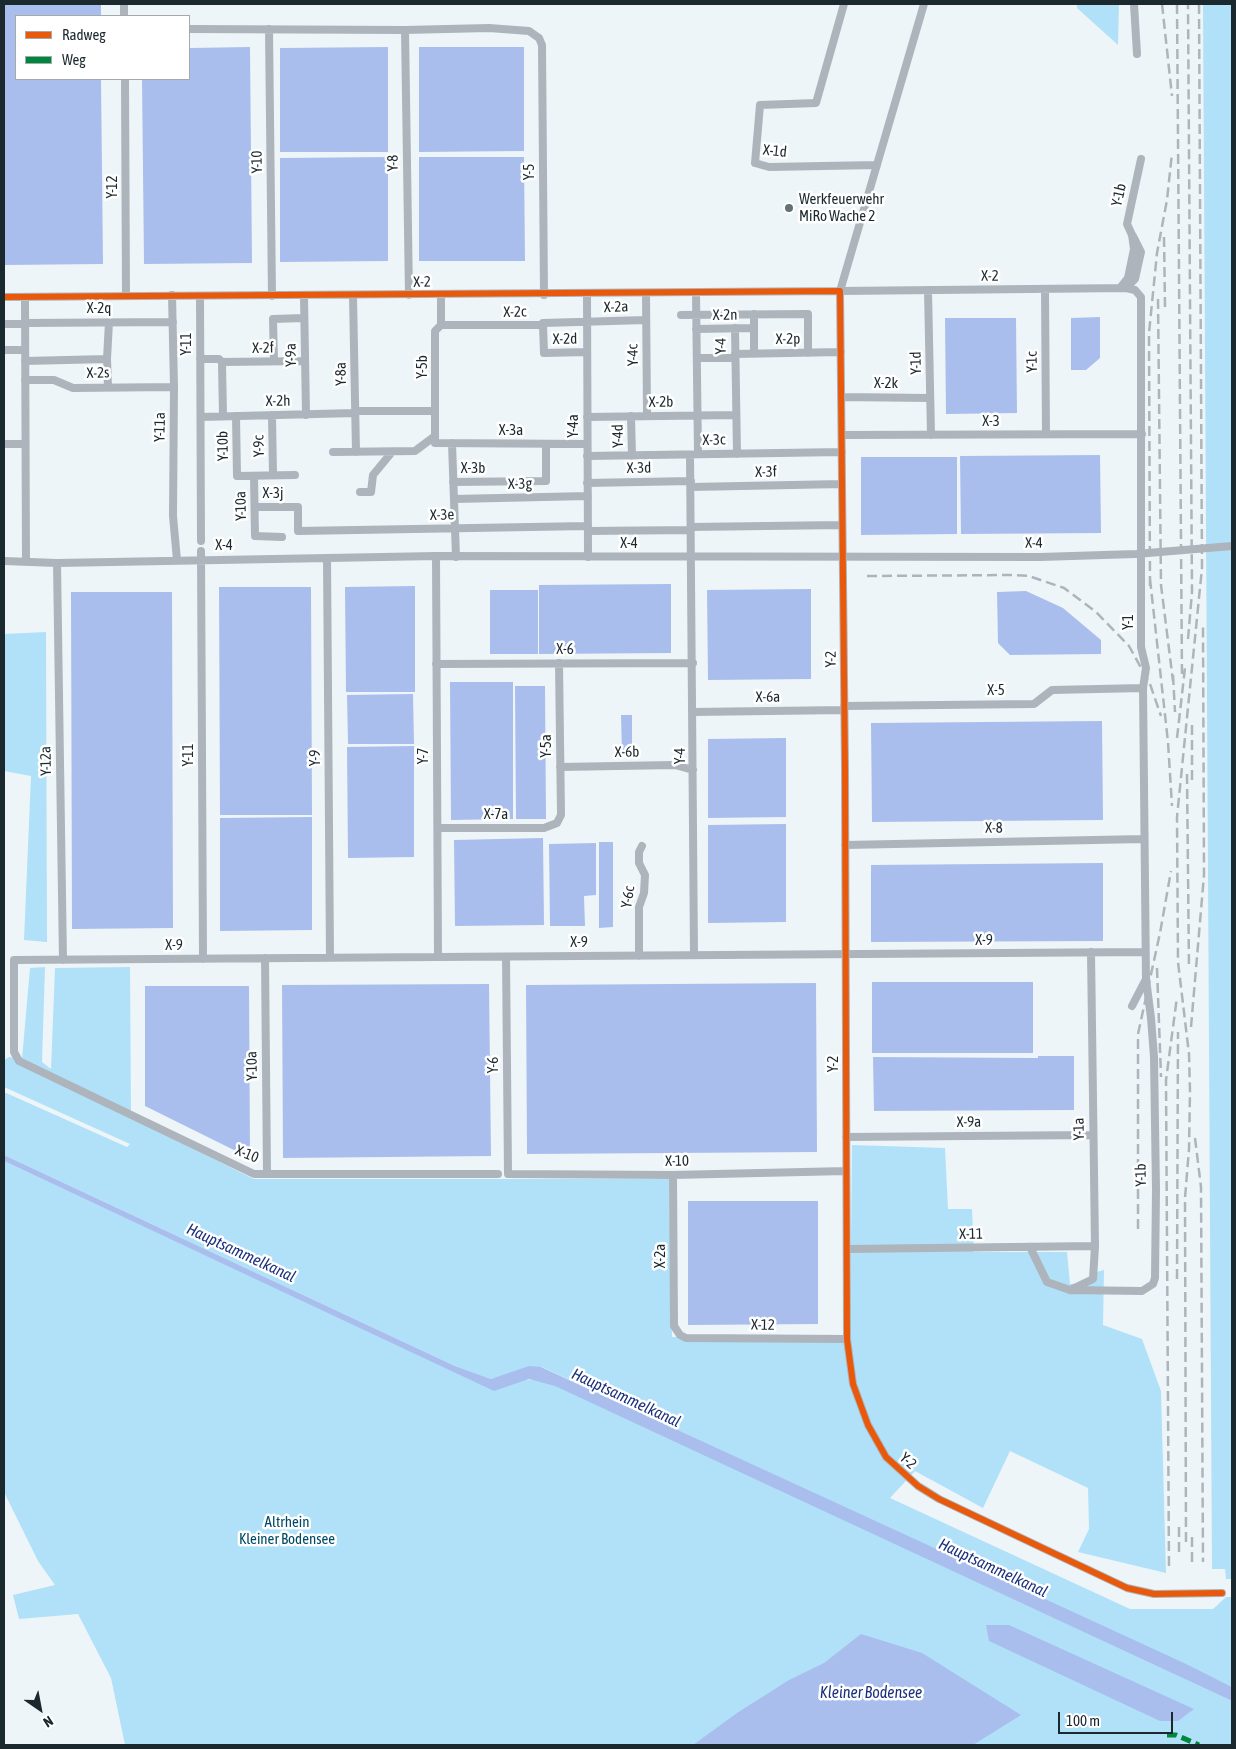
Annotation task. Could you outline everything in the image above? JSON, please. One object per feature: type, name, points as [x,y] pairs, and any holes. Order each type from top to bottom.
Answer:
[{"type":"street","name":"X-1d","points":[[844,4],[816,103],[760,105],[755,163],[769,167],[878,165]]},
{"type":"street","points":[[840,291],[924,4]]},
{"type":"street","points":[[1134,4],[1134,36],[1137,54]]},
{"type":"street","name":"Y-10","points":[[269,28],[272,296]]},
{"type":"street","name":"Y-5","points":[[405,30],[490,28],[529,31],[539,38],[542,50],[544,295]]},
{"type":"street","points":[[190,29],[405,30]]},
{"type":"street","name":"Y-8","points":[[405,30],[409,295]]},
{"type":"street","points":[[1130,47],[1134,36]]},
{"type":"street","name":"Y-12","points":[[125,80],[126,296]]},
{"type":"street","name":"Y-1b","points":[[1123,288],[1128,278],[1134,249],[1132,235],[1127,224],[1141,159]]},
{"type":"street","name":"X-2","points":[[4,298],[172,295],[544,295],[1123,288],[1138,292]]},
{"type":"street","name":"Y-1d","points":[[928,290],[931,435]]},
{"type":"street","name":"Y-1c","points":[[1044,290],[1046,434]]},
{"type":"street","name":"Y-2","points":[[840,291],[847,1340],[853,1384],[868,1425],[886,1457],[918,1486],[939,1499],[1127,1588],[1154,1594],[1222,1593]]},
{"type":"street","name":"Y-1","points":[[1138,292],[1142,301],[1141,646],[1146,668],[1143,688],[1145,952]]},
{"type":"street","points":[[692,556],[691,484],[698,415],[696,293]]},
{"type":"street","name":"Y-5b","points":[[435,440],[435,331],[441,325],[441,294]]},
{"type":"street","name":"Y-4a","points":[[586,294],[588,557]]},
{"type":"street","name":"Y-4c","points":[[646,294],[647,416]]},
{"type":"street","name":"Y-11a","points":[[172,295],[174,387],[173,516],[177,560]]},
{"type":"street","name":"Y-11","points":[[200,296],[201,541]]},
{"type":"street","name":"Y-9a","points":[[304,296],[306,414]]},
{"type":"street","name":"Y-8a","points":[[353,296],[356,452]]},
{"type":"street","points":[[25,297],[26,562]]},
{"type":"street","points":[[754,314],[754,354]]},
{"type":"street","points":[[681,315],[808,314],[808,353]]},
{"type":"street","points":[[274,361],[273,319],[304,318]]},
{"type":"street","name":"X-2a","points":[[587,322],[646,320]]},
{"type":"street","points":[[108,386],[109,322]]},
{"type":"street","name":"X-2q","points":[[4,324],[173,322]]},
{"type":"street","name":"X-2c","points":[[441,325],[543,325],[543,323],[587,322]]},
{"type":"street","name":"X-2d","points":[[543,325],[544,353],[587,352]]},
{"type":"street","name":"Y-4","points":[[735,328],[737,454]]},
{"type":"street","name":"X-2n","points":[[696,329],[754,328]]},
{"type":"street","points":[[4,350],[24,350]]},
{"type":"street","name":"X-2p","points":[[697,358],[754,354],[841,352]]},
{"type":"street","points":[[25,361],[107,359]]},
{"type":"street","name":"X-2f","points":[[200,359],[219,359],[222,362],[305,361]]},
{"type":"street","points":[[222,362],[223,416]]},
{"type":"street","name":"X-2s","points":[[25,380],[54,380],[73,388],[108,386],[174,387]]},
{"type":"street","name":"X-2k","points":[[841,397],[930,398]]},
{"type":"street","name":"X-2h","points":[[200,417],[435,411]]},
{"type":"street","name":"Y-9c","points":[[272,415],[273,475]]},
{"type":"street","name":"X-2b","points":[[587,417],[736,415]]},
{"type":"street","name":"Y-10b","points":[[236,416],[237,476],[254,476]]},
{"type":"street","name":"Y-4d","points":[[631,416],[632,456]]},
{"type":"street","name":"X-3","points":[[842,435],[1142,434]]},
{"type":"street","points":[[333,452],[416,451],[435,440]]},
{"type":"street","name":"X-3a","points":[[435,440],[452,443],[587,444]]},
{"type":"street","points":[[452,443],[456,556]]},
{"type":"street","points":[[4,444],[25,444]]},
{"type":"street","name":"X-3b","points":[[454,482],[546,481],[546,444]]},
{"type":"street","points":[[360,492],[371,492],[374,474],[392,452]]},
{"type":"street","name":"X-3c","points":[[587,456],[842,452]]},
{"type":"street","points":[[254,476],[295,475]]},
{"type":"street","name":"Y-10a","points":[[254,476],[255,536],[282,536]]},
{"type":"street","name":"X-3d","points":[[588,483],[691,484]]},
{"type":"street","name":"X-3f","points":[[691,484],[842,484]]},
{"type":"street","name":"X-3g","points":[[454,499],[588,496]]},
{"type":"street","name":"X-3j","points":[[255,507],[298,507],[298,531]]},
{"type":"street","name":"X-3e","points":[[298,531],[842,525]]},
{"type":"street","name":"X-4","points":[[4,561],[57,563],[177,560],[201,555],[327,558],[436,556],[1040,557],[1136,554],[1232,546]]},
{"type":"street","name":"Y-11","points":[[201,555],[203,959]]},
{"type":"street","name":"Y-7","points":[[436,556],[438,956]]},
{"type":"street","name":"Y-4","points":[[692,556],[694,955]]},
{"type":"street","name":"Y-9","points":[[327,558],[330,958]]},
{"type":"street","name":"Y-12a","points":[[57,563],[63,960]]},
{"type":"street","name":"X-6","points":[[436,664],[693,662]]},
{"type":"street","name":"Y-5a","points":[[554,826],[561,816],[559,663]]},
{"type":"street","name":"X-5","points":[[844,708],[1034,704],[1052,690],[1143,688]]},
{"type":"street","name":"X-6a","points":[[693,712],[844,708]]},
{"type":"street","name":"X-6b","points":[[560,767],[675,765],[693,770]]},
{"type":"street","name":"X-7a","points":[[438,828],[544,828],[554,826]]},
{"type":"street","name":"X-8","points":[[845,845],[1144,839]]},
{"type":"street","name":"Y-6c","points":[[639,956],[639,907],[644,893],[645,875],[639,863],[639,852],[642,846]]},
{"type":"street","name":"Y-1a","points":[[1070,1290],[1093,1279],[1095,1246],[1091,952]]},
{"type":"street","name":"Y-1b","points":[[1070,1290],[1142,1291],[1153,1284],[1155,1278],[1154,1057],[1145,952]]},
{"type":"street","name":"X-9","points":[[14,1052],[14,960],[1145,952]]},
{"type":"street","name":"Y-6","points":[[506,957],[508,1174]]},
{"type":"street","name":"Y-10a","points":[[265,958],[267,1174]]},
{"type":"street","name":"Y-1b","points":[[1132,1006],[1146,979]]},
{"type":"street","name":"X-10","points":[[14,1052],[19,1061],[254,1174],[498,1174]]},
{"type":"street","name":"X-9a","points":[[846,1137],[1092,1134]]},
{"type":"street","name":"X-10","points":[[508,1174],[673,1175],[846,1171]]},
{"type":"street","name":"X-2a","points":[[673,1175],[674,1326],[680,1335]]},
{"type":"street","name":"X-11","points":[[846,1249],[1095,1246]]},
{"type":"street","points":[[1030,1247],[1048,1282],[1070,1290]]},
{"type":"street","name":"X-12","points":[[680,1335],[686,1338],[847,1340]]},
{"type":"green space","points":[[1077,4],[1119,4],[1118,45],[1077,8]]},
{"type":"green space","points":[[1203,4],[1232,4],[1232,1579],[1226,1579],[1225,1569],[1212,1569]]},
{"type":"green space","points":[[46,632],[47,942],[24,940],[31,776],[4,771],[4,634]]},
{"type":"green space","points":[[45,967],[42,1062],[51,1069],[55,968],[130,967],[131,1118],[254,1179],[669,1179],[672,1337],[850,1340],[852,1145],[945,1148],[948,1209],[972,1209],[974,1252],[1067,1252],[1070,1284],[1092,1283],[1096,1272],[1104,1270],[1103,1325],[1142,1339],[1161,1391],[1166,1573],[1078,1552],[1089,1529],[1088,1488],[1010,1451],[983,1508],[915,1471],[890,1498],[1130,1609],[1213,1609],[1226,1597],[1232,1597],[1232,1687],[542,1367],[491,1379],[455,1366],[4,1155],[4,1092],[127,1147],[130,1144],[4,1087],[4,1060],[9,1057],[22,1059],[30,968]]},
{"type":"green space","name":"Altrhein Kleiner Bodensee","points":[[4,1161],[493,1389],[522,1380],[543,1379],[1232,1701],[1232,1745],[125,1745],[111,1678],[78,1614],[19,1619],[13,1595],[55,1585],[38,1561],[4,1492]]},
{"type":"water","points":[[4,4],[101,4],[101,15],[15,15],[15,80],[101,80],[103,264],[4,265]]},
{"type":"water","points":[[250,47],[252,263],[144,264],[142,80],[190,80],[190,48]]},
{"type":"water","points":[[388,47],[388,152],[280,152],[280,48]]},
{"type":"water","points":[[419,47],[524,47],[524,151],[419,152]]},
{"type":"water","points":[[388,157],[388,261],[280,262],[280,158]]},
{"type":"water","points":[[419,157],[524,157],[525,261],[419,261]]},
{"type":"water","points":[[1100,317],[1100,358],[1086,370],[1071,370],[1071,318]]},
{"type":"water","points":[[945,318],[1016,318],[1017,413],[946,414]]},
{"type":"water","points":[[1100,455],[1101,533],[961,534],[960,456]]},
{"type":"water","points":[[861,457],[957,457],[957,534],[861,535]]},
{"type":"water","points":[[671,584],[671,653],[539,654],[539,585]]},
{"type":"water","points":[[415,586],[415,692],[346,692],[345,587]]},
{"type":"water","points":[[219,587],[311,587],[312,815],[220,815]]},
{"type":"water","points":[[811,589],[811,679],[708,680],[707,590]]},
{"type":"water","points":[[490,590],[538,590],[538,654],[490,654]]},
{"type":"water","points":[[1026,591],[1063,608],[1101,640],[1101,654],[1010,655],[998,643],[997,592]]},
{"type":"water","points":[[71,592],[172,592],[173,928],[72,929]]},
{"type":"water","points":[[450,682],[513,682],[513,819],[451,820]]},
{"type":"water","points":[[515,686],[545,686],[546,819],[516,819]]},
{"type":"water","points":[[413,694],[414,744],[348,744],[347,695]]},
{"type":"water","points":[[621,715],[632,715],[632,754],[622,754]]},
{"type":"water","points":[[1102,721],[1103,820],[872,822],[871,723]]},
{"type":"water","points":[[786,738],[786,817],[708,818],[708,739]]},
{"type":"water","points":[[414,746],[414,857],[348,858],[347,747]]},
{"type":"water","points":[[312,817],[312,930],[220,931],[220,818]]},
{"type":"water","points":[[786,824],[786,922],[708,923],[708,825]]},
{"type":"water","points":[[543,838],[544,925],[455,926],[454,840]]},
{"type":"water","points":[[599,842],[613,842],[613,927],[599,928]]},
{"type":"water","points":[[596,843],[596,895],[584,896],[585,926],[550,926],[549,844]]},
{"type":"water","points":[[1103,863],[1103,941],[871,942],[871,865]]},
{"type":"water","points":[[872,982],[1033,982],[1033,1053],[872,1053]]},
{"type":"water","points":[[816,983],[817,1152],[527,1154],[526,985]]},
{"type":"water","points":[[489,984],[491,1156],[283,1158],[282,985]]},
{"type":"water","points":[[145,986],[249,986],[250,1158],[145,1106]]},
{"type":"water","points":[[1038,1056],[1074,1056],[1074,1110],[874,1111],[873,1057],[1038,1058]]},
{"type":"water","points":[[4,1155],[455,1366],[491,1379],[529,1366],[541,1367],[1184,1663],[1232,1687],[1232,1701],[555,1386],[529,1379],[494,1391],[4,1161]]},
{"type":"water","points":[[688,1201],[818,1201],[818,1324],[688,1325]]},
{"type":"water","points":[[986,1625],[1009,1625],[1194,1709],[1178,1721],[1160,1721],[989,1641]]},
{"type":"water","name":"Kleiner Bodensee","points":[[861,1634],[922,1653],[1021,1715],[973,1745],[693,1745],[737,1713],[789,1680],[824,1663]]},
{"type":"railway","points":[[1162,4],[1172,96]]},
{"type":"railway","points":[[1177,4],[1182,676]]},
{"type":"railway","points":[[1188,4],[1192,592],[1188,639]]},
{"type":"railway","points":[[1186,1542],[1185,1198],[1189,1149],[1190,1091],[1189,1054],[1178,962],[1177,817],[1202,568],[1199,4]]},
{"type":"railway","points":[[1150,586],[1149,333],[1157,253],[1167,200],[1172,153]]},
{"type":"railway","points":[[1164,237],[1165,307]]},
{"type":"railway","points":[[1158,299],[1161,585],[1173,681]]},
{"type":"railway","points":[[867,576],[1014,575],[1029,576],[1064,588],[1096,612],[1129,646],[1150,684],[1161,716]]},
{"type":"railway","points":[[1150,579],[1168,742],[1172,806]]},
{"type":"railway","points":[[1191,1027],[1204,875],[1203,625]]},
{"type":"railway","points":[[1177,738],[1185,668]]},
{"type":"railway","points":[[1173,675],[1175,712]]},
{"type":"railway","points":[[1192,725],[1192,783]]},
{"type":"railway","points":[[1187,774],[1189,969]]},
{"type":"railway","points":[[1138,1229],[1138,1034],[1160,933],[1171,871]]},
{"type":"railway","points":[[1157,968],[1161,1077]]},
{"type":"railway","points":[[1169,1566],[1166,1080],[1177,997]]},
{"type":"railway","points":[[1177,1279],[1178,1032]]},
{"type":"railway","points":[[1195,1138],[1201,1187],[1203,1562]]},
{"type":"railway","points":[[1179,1524],[1179,1552]]},
{"type":"railway","points":[[1192,1534],[1192,1562]]},
{"type":"marked path","points":[[1167,1735],[1176,1735],[1199,1745]]},
{"type":"cycle path","points":[[4,297],[840,291],[845,770],[847,1339],[853,1384],[868,1425],[886,1457],[918,1486],[939,1499],[1127,1588],[1154,1594],[1222,1593]]},
{"type":"place","name":"Werkfeuerwehr MiRo Wache 2","points":[[789,208]]},
{"type":"water label","name":"Hauptsammelkanal","points":[[241,1253]]},
{"type":"water label","name":"Hauptsammelkanal","points":[[626,1398]]},
{"type":"water label","name":"Hauptsammelkanal","points":[[993,1568]]}]
